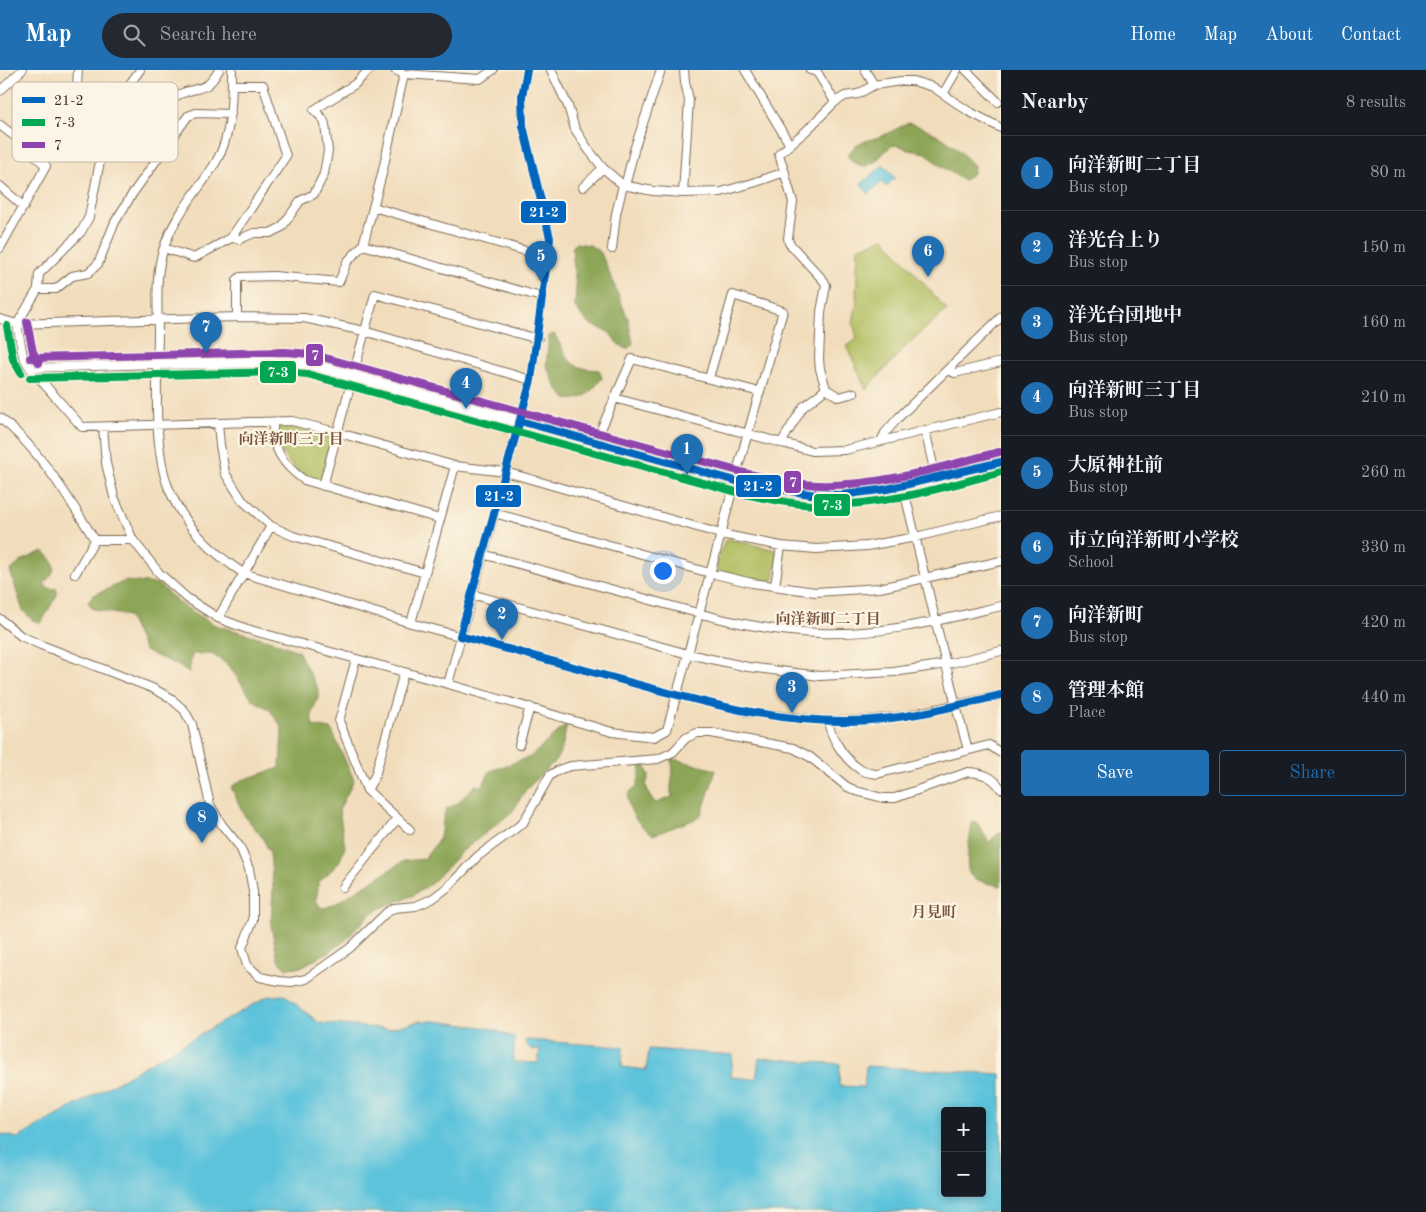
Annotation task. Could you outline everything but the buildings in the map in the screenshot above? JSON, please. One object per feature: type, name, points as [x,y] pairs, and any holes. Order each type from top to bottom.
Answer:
[{"type":"street","points":[[0,91],[22,70]]},
{"type":"street","points":[[132,82],[140,70]]},
{"type":"street","points":[[178,96],[205,88],[214,79],[219,70]]},
{"type":"street","points":[[232,70],[231,114],[225,143],[216,162],[176,219],[164,248],[158,280],[158,425],[168,488],[182,515],[202,540],[225,560],[243,572],[411,623],[676,695],[746,712],[828,721],[866,720],[904,716],[1001,695]]},
{"type":"street","points":[[230,238],[240,239],[254,233],[270,233],[282,228],[300,201],[314,194],[324,174],[328,151],[325,124],[323,119],[314,110],[355,84],[369,70]]},
{"type":"street","points":[[395,70],[404,74],[480,79],[493,70]]},
{"type":"street","points":[[480,79],[481,70]]},
{"type":"street","points":[[448,684],[482,554],[532,380],[538,339],[541,297],[550,238],[523,126],[522,96],[527,70]]},
{"type":"street","points":[[551,70],[568,106],[575,128],[588,149],[603,168],[624,185],[653,191],[682,193],[720,192],[785,172]]},
{"type":"street","points":[[612,249],[616,214],[635,147],[661,70]]},
{"type":"street","points":[[682,193],[689,100],[684,70]]},
{"type":"street","points":[[745,70],[790,145]]},
{"type":"street","points":[[810,70],[817,72],[835,102]]},
{"type":"street","points":[[865,70],[874,85]]},
{"type":"street","points":[[944,94],[957,70]]},
{"type":"street","points":[[966,70],[998,102]]},
{"type":"street","points":[[237,317],[237,280],[240,277],[274,276],[340,282],[347,262],[363,245],[382,174],[404,74]]},
{"type":"street","points":[[854,393],[839,397],[826,388],[820,369],[821,312],[826,285],[790,243],[788,238],[793,202],[779,154],[835,102],[845,96],[858,94],[874,85],[913,81],[926,84],[968,111],[1001,128]]},
{"type":"street","points":[[164,248],[194,258],[230,238],[286,156],[263,85],[232,86]]},
{"type":"street","points":[[178,130],[188,116],[196,113],[231,114]]},
{"type":"street","points":[[0,125],[12,134]]},
{"type":"street","points":[[0,248],[46,166],[42,162]]},
{"type":"street","points":[[100,162],[89,217],[81,232],[39,274],[38,289],[17,324],[23,356],[30,368],[82,427],[292,421],[455,466],[506,472],[721,534],[781,546],[816,549],[867,546],[916,537],[1001,516]]},
{"type":"street","points":[[38,289],[56,289],[72,276],[88,273],[98,264],[115,222],[155,162]]},
{"type":"street","points":[[583,187],[603,168]]},
{"type":"street","points":[[0,186],[24,207]]},
{"type":"street","points":[[373,207],[547,257]]},
{"type":"street","points":[[363,245],[541,297]]},
{"type":"street","points":[[322,486],[375,294],[538,339]]},
{"type":"street","points":[[103,427],[106,463],[114,497],[133,540],[159,573],[187,598],[218,618],[247,629],[530,707],[612,732],[654,738],[667,730],[783,311],[733,295],[709,378]]},
{"type":"street","points":[[0,320],[17,324],[237,317],[304,318],[364,331],[532,380]]},
{"type":"street","points":[[881,441],[884,433],[1001,317]]},
{"type":"street","points":[[595,443],[632,359],[760,392]]},
{"type":"street","points":[[30,368],[285,362],[309,364],[735,480],[774,490],[819,495],[851,494],[903,486],[1001,462]]},
{"type":"street","points":[[947,370],[956,373],[1001,362]]},
{"type":"street","points":[[781,443],[803,407],[826,388]]},
{"type":"street","points":[[614,398],[812,451],[828,452],[845,450],[1001,412]]},
{"type":"street","points":[[0,418],[12,427],[56,479],[95,540]]},
{"type":"street","points":[[273,423],[274,445],[287,466],[304,480],[440,519]]},
{"type":"street","points":[[218,424],[225,473],[242,500],[272,526],[293,536],[424,573]]},
{"type":"street","points":[[925,430],[936,478]]},
{"type":"street","points":[[411,623],[455,466]]},
{"type":"street","points":[[903,486],[968,750]]},
{"type":"street","points":[[494,513],[710,573],[752,583],[815,592],[880,588],[1001,561]]},
{"type":"street","points":[[218,618],[243,572],[272,526]]},
{"type":"street","points":[[95,540],[133,540]]},
{"type":"street","points":[[75,574],[95,540]]},
{"type":"street","points":[[775,586],[781,546]]},
{"type":"street","points":[[482,554],[699,614],[759,628],[819,634],[878,631],[936,622],[1001,606]]},
{"type":"street","points":[[471,594],[688,654],[748,667],[820,676],[894,672],[947,664],[1001,651]]},
{"type":"street","points":[[0,619],[21,636],[152,688],[169,696],[184,710],[197,738],[210,805],[222,825],[240,847],[249,869],[253,891],[253,920],[242,948],[248,965],[260,977],[279,981],[292,982],[306,979],[350,948],[386,913],[394,908],[416,906],[432,899],[448,887],[478,856],[523,823],[550,775],[571,766],[658,759],[672,752],[686,738],[697,733],[711,733],[793,748],[810,757],[846,786],[882,798],[895,798],[968,772],[989,777],[1001,789]]},
{"type":"street","points":[[356,658],[339,721],[367,790],[410,830]]},
{"type":"street","points":[[367,790],[377,771],[404,672]]},
{"type":"street","points":[[519,745],[530,707]]},
{"type":"street","points":[[828,721],[830,731],[850,763],[863,772],[877,774],[989,745],[1001,753]]},
{"type":"street","points":[[343,887],[397,819]]},
{"type":"green space","points":[[908,123],[927,129],[953,145],[974,166],[973,173],[964,180],[961,179],[938,164],[926,153],[909,150],[898,145],[891,146],[876,161],[864,167],[853,162],[847,155],[859,144],[882,136]]},
{"type":"green space","points":[[884,238],[947,310],[909,343],[866,390],[846,347],[857,339],[853,322],[857,302],[858,248]]},
{"type":"green space","points":[[576,243],[590,245],[601,253],[628,319],[633,344],[627,349],[618,344],[609,332],[589,324],[575,308],[576,288],[572,248]]},
{"type":"green space","points":[[554,334],[570,361],[580,367],[599,370],[602,378],[583,397],[566,399],[557,388],[546,365],[549,336]]},
{"type":"green space","points":[[280,425],[298,425],[332,436],[321,477],[316,480],[304,475],[284,456],[277,437]]},
{"type":"green space","points":[[728,539],[775,550],[777,553],[774,579],[770,582],[719,571],[716,566],[724,542]]},
{"type":"green space","points":[[43,551],[51,559],[54,567],[51,575],[44,583],[48,588],[57,589],[57,595],[41,623],[32,620],[23,611],[10,571],[23,560]]},
{"type":"green space","points":[[125,581],[158,584],[182,605],[215,625],[272,641],[298,651],[319,691],[312,716],[313,726],[331,729],[354,780],[339,810],[345,847],[339,863],[319,882],[316,900],[320,907],[325,908],[335,904],[404,861],[424,859],[440,838],[446,809],[458,803],[475,785],[482,787],[490,771],[530,757],[567,724],[562,748],[555,762],[525,791],[513,811],[459,854],[432,883],[412,896],[387,905],[369,915],[345,941],[330,951],[301,967],[286,968],[278,960],[271,925],[273,887],[270,853],[262,837],[244,815],[231,787],[242,780],[280,768],[282,727],[269,709],[253,700],[228,665],[212,654],[192,654],[189,673],[177,665],[145,651],[128,616],[93,609],[88,602],[92,596]]},
{"type":"green space","points":[[670,758],[716,770],[702,813],[698,818],[653,835],[636,819],[628,803],[628,797],[637,785],[641,765],[645,764],[649,776],[646,785],[650,797],[656,803],[672,797],[673,768]]},
{"type":"green space","points":[[972,822],[977,823],[989,842],[1001,831],[1001,886],[977,880],[969,872],[968,851]]},
{"type":"water","points":[[884,165],[895,178],[886,187],[882,182],[869,194],[861,184]]},
{"type":"water","points":[[285,995],[319,1023],[388,1029],[420,1021],[435,1021],[489,1028],[515,1038],[513,1062],[538,1063],[540,1050],[531,1049],[525,1043],[526,1040],[623,1047],[622,1067],[646,1070],[649,1049],[733,1055],[731,1077],[756,1079],[759,1058],[840,1064],[839,1086],[864,1087],[866,1066],[1001,1074],[1001,1212],[0,1212],[0,1134],[18,1138],[268,996]]},
{"type":"transit line","name":"21-2","points":[[460,636],[531,380],[550,238],[523,126],[522,96],[527,70]]},
{"type":"transit line","name":"7","points":[[27,322],[33,352],[39,363]]},
{"type":"transit line","name":"7-3","points":[[7,326],[13,359],[21,373]]},
{"type":"transit line","name":"7","points":[[30,358],[285,352],[311,354],[749,474],[818,485],[864,483],[909,475],[999,452]]},
{"type":"transit line","name":"7-3","points":[[30,378],[285,372],[307,374],[744,494],[801,504],[843,505],[866,503],[934,490],[1001,472]]},
{"type":"transit line","name":"21-2","points":[[520,421],[747,484],[810,494],[841,495],[887,489],[1001,462]]},
{"type":"transit line","name":"21-2","points":[[460,636],[688,698],[740,710],[794,718],[848,721],[887,719],[1001,695]]},
{"type":"place","name":"市立向洋新町小学校","points":[[928,277]]},
{"type":"place","name":"大原神社前","points":[[541,282]]},
{"type":"place","name":"向洋新町","points":[[206,353]]},
{"type":"place","name":"向洋新町三丁目","points":[[466,409]]},
{"type":"place","name":"向洋新町二丁目","points":[[687,475]]},
{"type":"place","name":"洋光台上り","points":[[502,640]]},
{"type":"place","name":"洋光台団地中","points":[[792,713]]},
{"type":"place","name":"管理本館","points":[[202,843]]},
{"type":"district","name":"向洋新町三丁目","points":[[291,440]]},
{"type":"district","name":"向洋新町二丁目","points":[[828,620]]},
{"type":"district","name":"月見町","points":[[934,913]]}]
